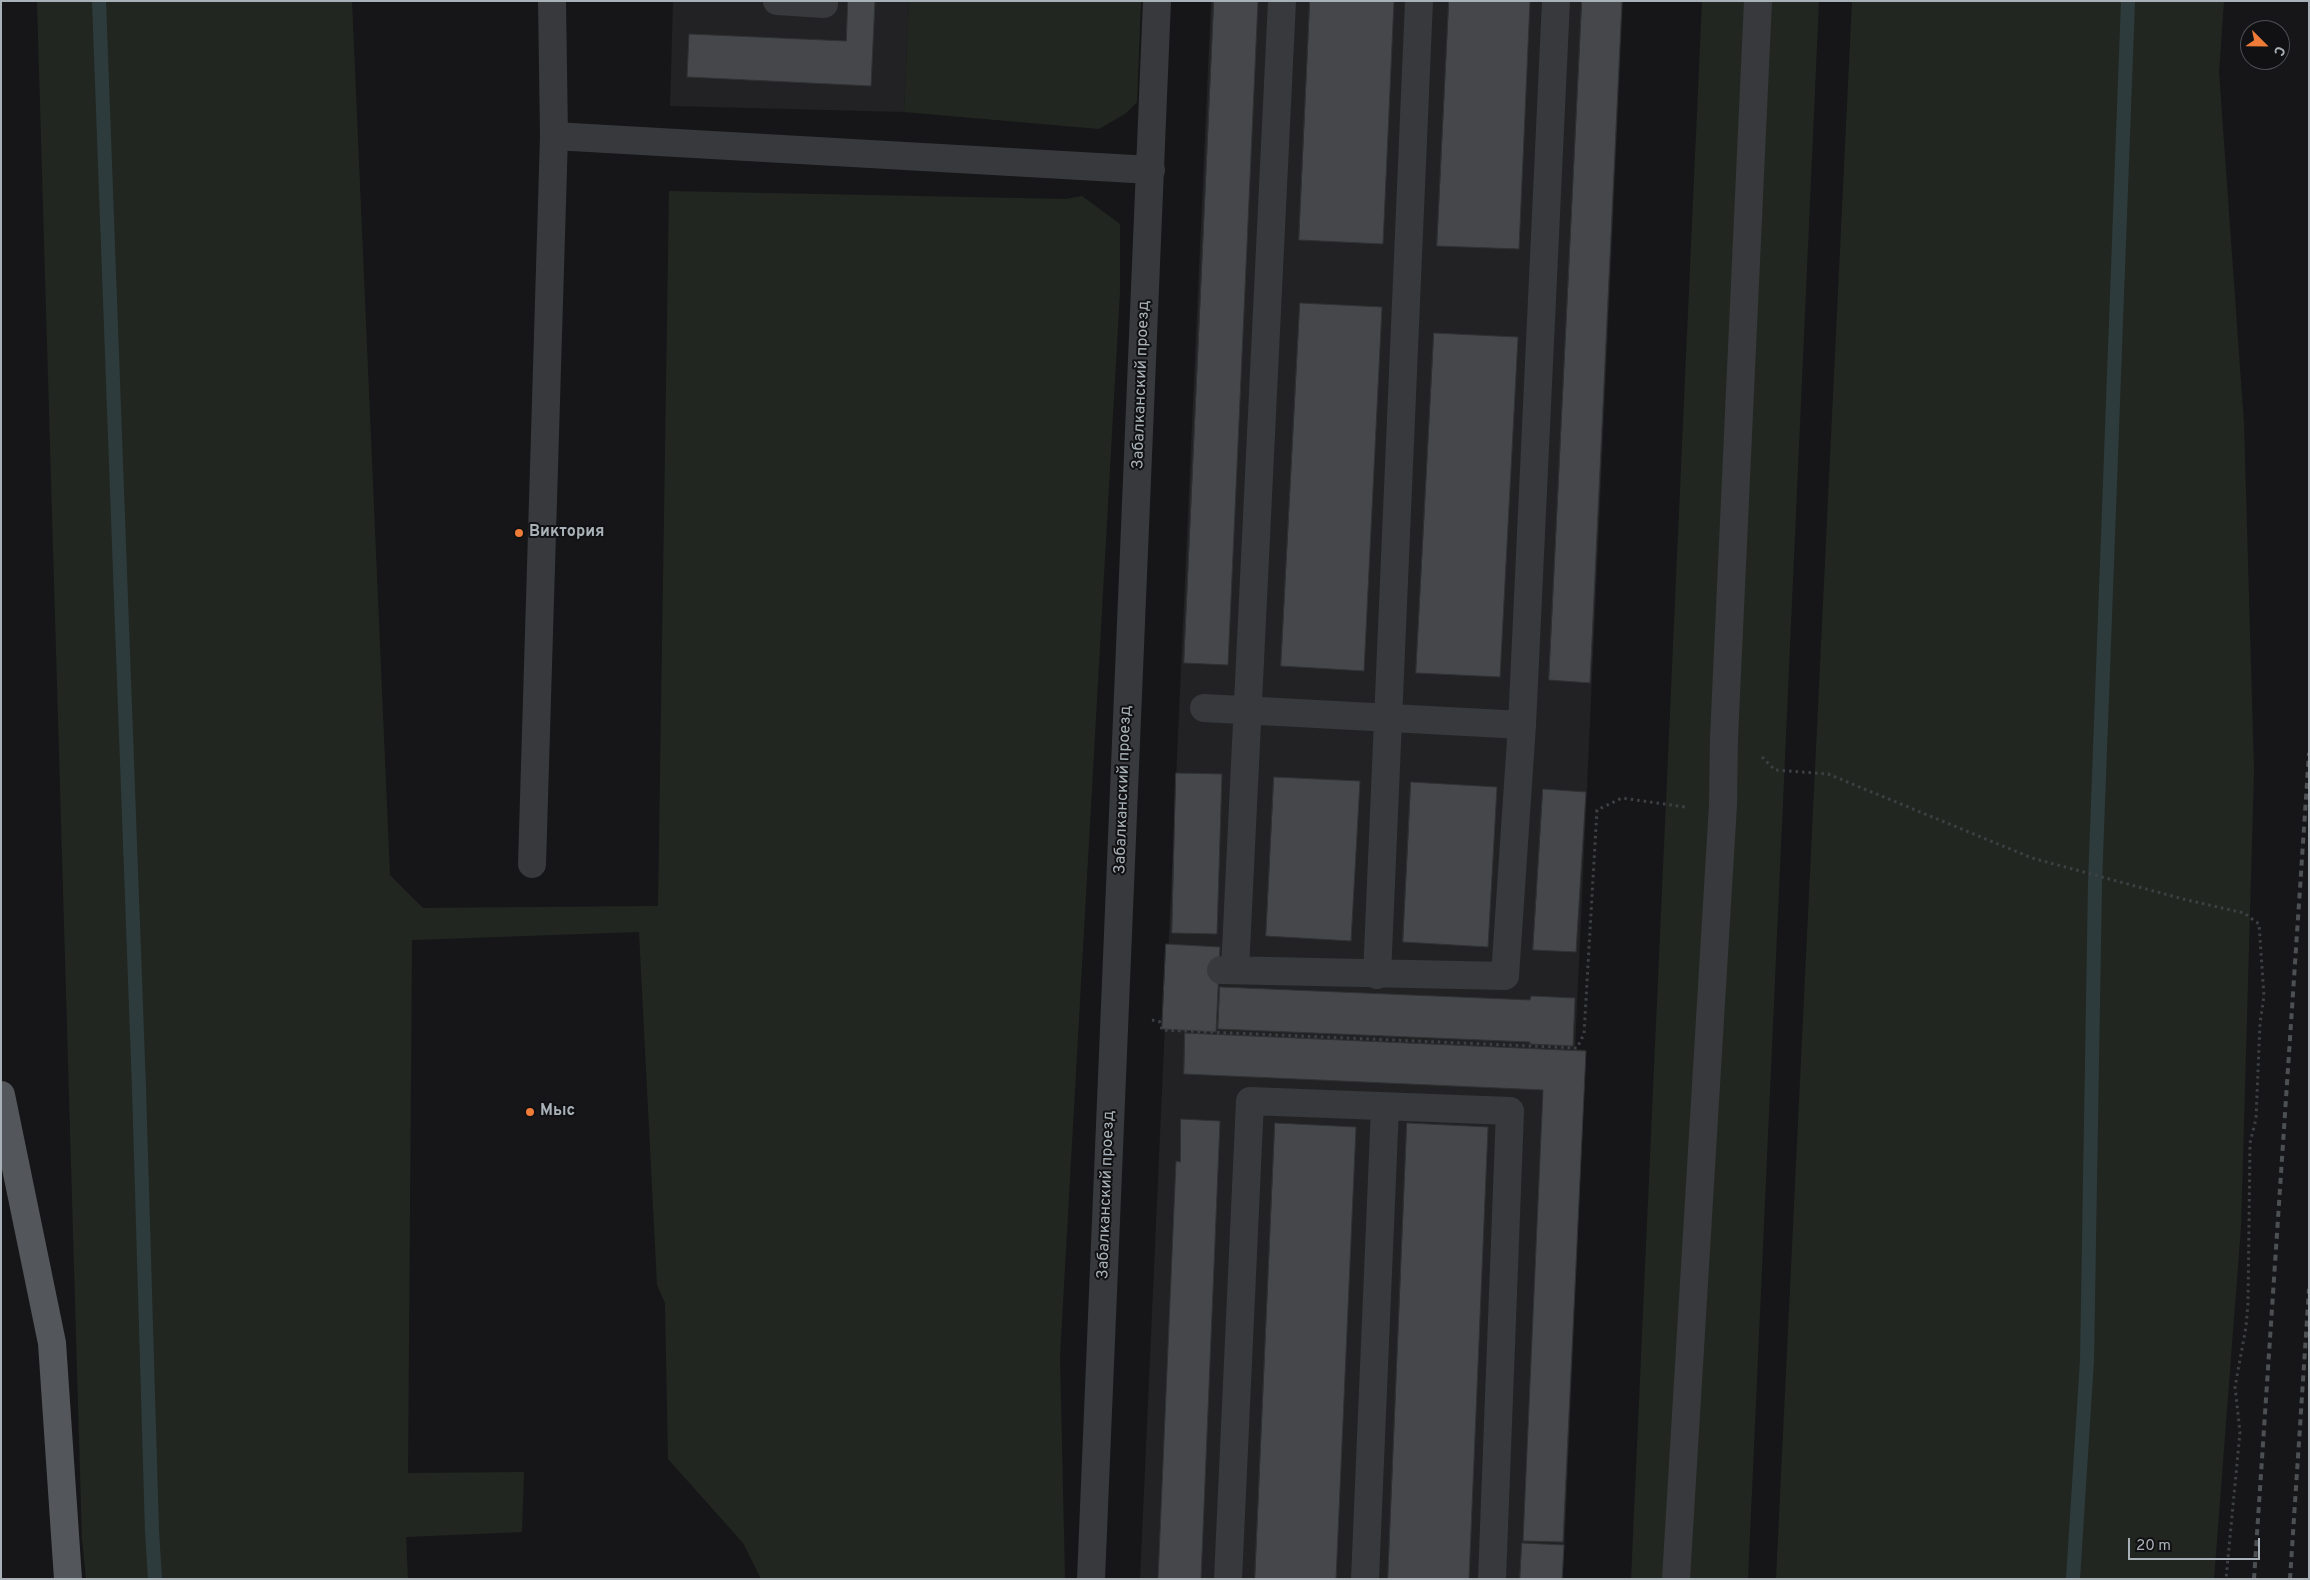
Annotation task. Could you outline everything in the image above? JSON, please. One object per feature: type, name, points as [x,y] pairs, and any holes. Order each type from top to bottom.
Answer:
[{"type":"main road","points":[[1,1095],[52,1343],[68,1579]]},
{"type":"street","points":[[532,864],[554,136],[552,1]]},
{"type":"street","points":[[777,1],[824,4],[824,1]]},
{"type":"street","name":"Забалканский проезд","points":[[1091,1579],[1157,1]]},
{"type":"street","points":[[1282,1],[1248,710],[1228,970],[1377,975],[1505,976],[1522,725],[1556,1]]},
{"type":"street","points":[[1377,975],[1419,1]]},
{"type":"street","points":[[1676,1579],[1723,805],[1758,1]]},
{"type":"street","points":[[554,136],[1151,170]]},
{"type":"street","points":[[1204,708],[1522,725]]},
{"type":"street","points":[[1228,1579],[1250,1101],[1510,1112],[1492,1579]]},
{"type":"street","points":[[1365,1579],[1386,1106]]},
{"type":"path","points":[[1775,770],[1828,774],[2032,858],[2244,913],[2259,924],[2264,996],[2260,1023],[2256,1119],[2250,1143],[2248,1304],[2235,1387],[2240,1432],[2226,1579]]},
{"type":"path","points":[[1162,1030],[1577,1048],[1584,1034],[1597,810],[1622,798],[1684,807],[1723,805]]},
{"type":"shaded area","points":[[37,1],[352,1],[390,875],[423,908],[658,906],[669,191],[1066,199],[1082,196],[1120,224],[1120,291],[1060,1356],[1065,1579],[761,1579],[743,1543],[668,1459],[665,1303],[657,1285],[639,932],[412,940],[408,1473],[524,1472],[522,1532],[406,1537],[408,1579],[86,1579],[82,1539]]},
{"type":"shaded area","points":[[673,1],[909,1],[904,112],[670,106]]},
{"type":"shaded area","points":[[909,1],[1141,1],[1137,102],[1125,114],[1099,129],[904,112]]},
{"type":"shaded area","points":[[1211,1],[1623,1],[1575,1049],[1586,1050],[1563,1579],[1140,1579]]},
{"type":"shaded area","points":[[1702,1],[1819,1],[1748,1579],[1631,1579]]},
{"type":"shaded area","points":[[1852,1],[2224,1],[2219,72],[2244,424],[2254,771],[2241,1227],[2214,1579],[1776,1579]]},
{"type":"building","points":[[848,1],[875,1],[871,86],[687,77],[689,34],[846,41]]},
{"type":"building","points":[[1214,1],[1258,1],[1228,665],[1184,663]]},
{"type":"building","points":[[1310,1],[1394,1],[1383,244],[1299,240]]},
{"type":"building","points":[[1449,1],[1530,1],[1519,249],[1437,246]]},
{"type":"building","points":[[1582,1],[1622,1],[1590,683],[1549,680]]},
{"type":"building","points":[[1300,303],[1382,307],[1364,671],[1281,666]]},
{"type":"building","points":[[1434,333],[1518,337],[1500,677],[1416,673]]},
{"type":"building","points":[[1176,773],[1222,774],[1217,934],[1172,933]]},
{"type":"building","points":[[1274,777],[1360,781],[1351,941],[1266,936]]},
{"type":"building","points":[[1411,782],[1497,787],[1488,947],[1403,942]]},
{"type":"building","points":[[1543,789],[1586,792],[1576,952],[1533,950]]},
{"type":"building","points":[[1166,944],[1220,947],[1216,1032],[1162,1029]]},
{"type":"building","points":[[1220,987],[1530,1000],[1531,996],[1575,998],[1573,1046],[1530,1044],[1530,1042],[1218,1029]]},
{"type":"building","points":[[1185,1033],[1586,1051],[1563,1542],[1523,1541],[1543,1090],[1184,1074]]},
{"type":"building","points":[[1181,1119],[1220,1121],[1201,1579],[1158,1579],[1176,1161],[1180,1162]]},
{"type":"building","points":[[1275,1123],[1356,1127],[1336,1579],[1255,1579]]},
{"type":"building","points":[[1407,1123],[1488,1127],[1469,1579],[1388,1579]]},
{"type":"building","points":[[1522,1543],[1564,1545],[1562,1579],[1520,1579]]},
{"type":"waterway","points":[[99,1],[155,1579]]},
{"type":"waterway","points":[[2073,1579],[2087,1360],[2095,883],[2128,1]]},
{"type":"railway","points":[[2254,1579],[2309,753]]},
{"type":"railway","points":[[2290,1579],[2309,1289]]},
{"type":"place","name":"Виктория","points":[[519,533]]},
{"type":"place","name":"Мыс","points":[[530,1112]]}]
